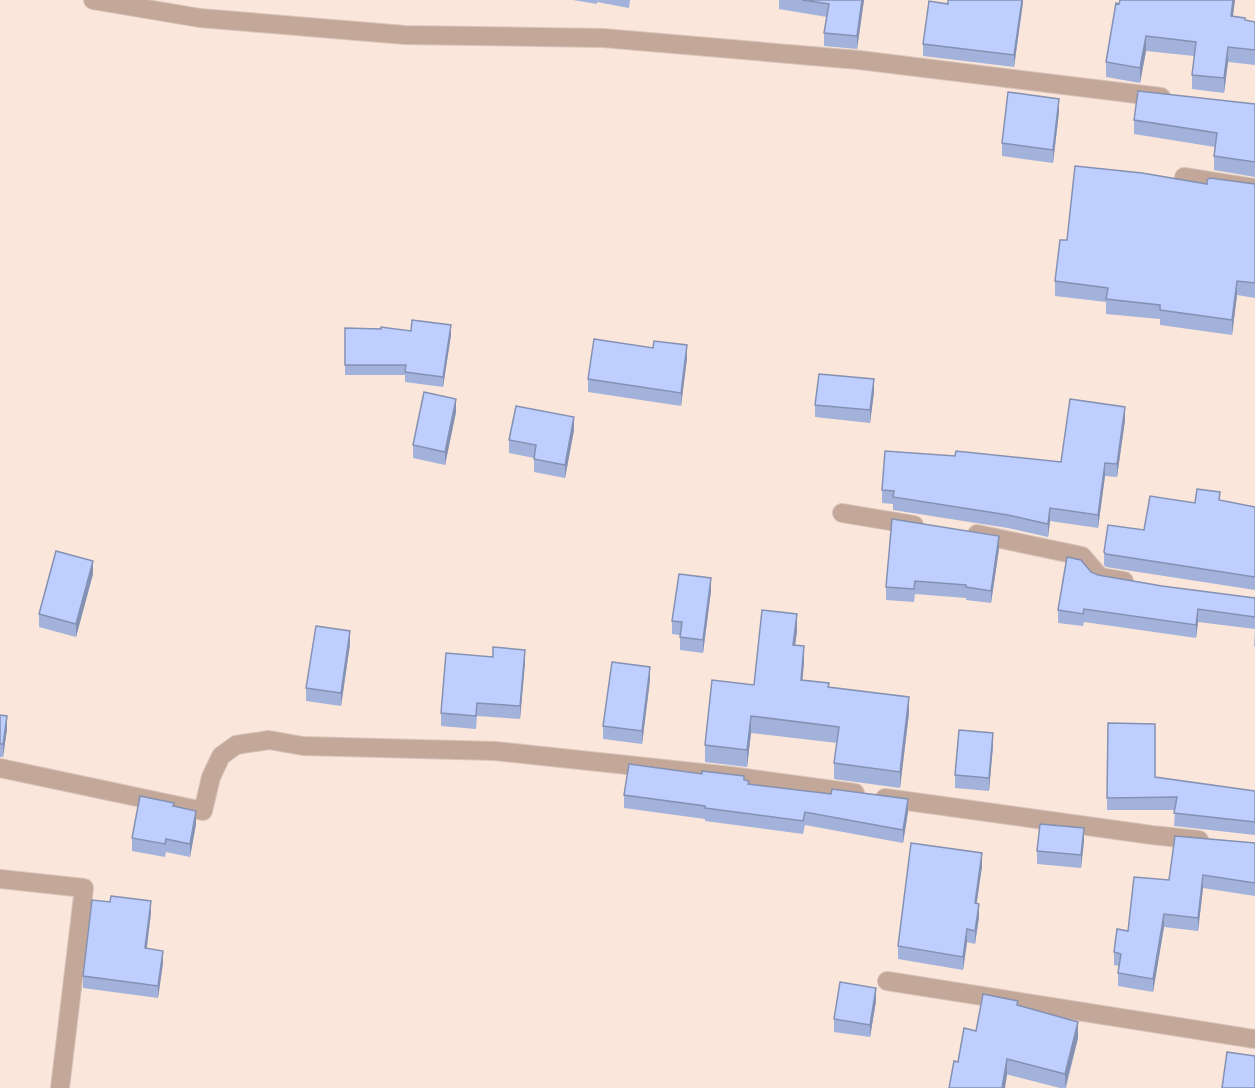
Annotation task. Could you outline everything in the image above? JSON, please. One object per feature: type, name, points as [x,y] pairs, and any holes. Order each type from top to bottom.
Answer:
[{"type":"street","points":[[93,0],[200,18],[405,35],[603,38],[859,60],[1174,99]]},
{"type":"street","points":[[1184,177],[1255,188]]},
{"type":"street","points":[[842,513],[936,528]]},
{"type":"street","points":[[959,532],[1006,539],[1082,556],[1100,576],[1143,584]]},
{"type":"street","points":[[0,768],[203,811],[211,777],[221,756],[236,745],[268,740],[303,746],[495,751],[731,776],[1152,835],[1221,842]]},
{"type":"street","points":[[0,879],[84,888],[60,1088]]},
{"type":"street","points":[[886,981],[1255,1040]]},
{"type":"building","points":[[802,0],[862,0],[857,36],[824,33],[829,4]]},
{"type":"building","points":[[948,0],[1022,0],[1014,55],[923,44],[929,1],[948,4]]},
{"type":"building","points":[[1120,0],[1233,0],[1231,16],[1255,22],[1255,50],[1228,47],[1224,78],[1192,75],[1196,42],[1146,36],[1140,68],[1106,62],[1116,3],[1119,4]]},
{"type":"building","points":[[1138,91],[1255,104],[1255,162],[1214,156],[1217,133],[1134,120]]},
{"type":"building","points":[[1008,92],[1059,99],[1053,150],[1002,143]]},
{"type":"building","points":[[1075,166],[1142,173],[1207,184],[1210,178],[1255,184],[1255,283],[1237,281],[1232,320],[1160,310],[1160,305],[1106,299],[1108,288],[1055,281],[1060,240],[1067,240]]},
{"type":"building","points":[[412,320],[451,325],[443,377],[405,372],[406,365],[345,365],[345,328],[381,329],[381,327],[411,331]]},
{"type":"building","points":[[594,339],[653,348],[654,341],[687,345],[681,393],[588,379]]},
{"type":"building","points":[[819,374],[874,379],[870,410],[815,405]]},
{"type":"building","points":[[424,392],[456,399],[445,452],[413,445]]},
{"type":"building","points":[[1070,399],[1125,407],[1117,464],[1105,463],[1098,515],[1050,508],[1048,524],[1008,515],[893,497],[894,491],[882,490],[885,451],[955,456],[956,451],[1061,462]]},
{"type":"building","points":[[516,406],[574,417],[565,465],[534,459],[536,445],[509,440]]},
{"type":"building","points":[[1197,489],[1220,492],[1219,500],[1255,507],[1255,577],[1104,552],[1108,525],[1144,530],[1150,496],[1195,503]]},
{"type":"building","points":[[892,519],[999,536],[991,591],[966,587],[966,585],[915,581],[914,589],[886,587]]},
{"type":"building","points":[[56,551],[93,561],[76,624],[39,614]]},
{"type":"building","points":[[1067,557],[1081,560],[1091,572],[1098,575],[1255,598],[1255,617],[1198,609],[1196,625],[1084,609],[1083,614],[1058,610]]},
{"type":"building","points":[[679,574],[711,578],[703,640],[680,637],[682,622],[672,621]]},
{"type":"building","points":[[762,610],[797,614],[793,645],[804,646],[801,680],[829,683],[828,687],[909,697],[900,772],[834,763],[839,727],[751,716],[747,750],[705,745],[712,680],[754,685]]},
{"type":"building","points":[[316,626],[350,631],[341,693],[306,688]]},
{"type":"building","points":[[493,647],[525,650],[520,706],[477,703],[476,716],[441,713],[446,653],[493,657]]},
{"type":"building","points":[[612,662],[650,667],[642,731],[603,726]]},
{"type":"building","points":[[0,715],[7,716],[3,744],[0,744]]},
{"type":"building","points":[[1108,723],[1155,724],[1155,777],[1255,791],[1255,822],[1174,813],[1177,797],[1107,798]]},
{"type":"building","points":[[959,730],[993,733],[989,778],[955,775]]},
{"type":"building","points":[[629,764],[702,774],[702,771],[744,776],[744,780],[749,781],[748,784],[831,794],[832,789],[908,799],[903,830],[805,812],[803,821],[624,795]]},
{"type":"building","points":[[140,796],[174,803],[173,806],[196,811],[190,844],[166,839],[165,844],[132,838]]},
{"type":"building","points":[[1040,824],[1084,828],[1081,855],[1037,851]]},
{"type":"building","points":[[1175,836],[1255,843],[1255,883],[1203,875],[1198,918],[1164,914],[1153,979],[1118,973],[1121,954],[1114,952],[1117,929],[1128,931],[1134,877],[1169,880]]},
{"type":"building","points":[[911,843],[982,853],[975,903],[979,904],[975,931],[967,929],[963,957],[898,946]]},
{"type":"building","points":[[111,896],[151,901],[145,948],[163,951],[158,986],[83,976],[92,900],[110,902]]},
{"type":"building","points":[[840,982],[876,988],[870,1025],[834,1019]]},
{"type":"building","points":[[983,994],[1018,1001],[1017,1005],[1078,1022],[1065,1074],[1007,1059],[1002,1088],[949,1088],[954,1061],[958,1062],[964,1028],[976,1031]]},
{"type":"building","points":[[1227,1052],[1255,1056],[1255,1088],[1222,1088]]}]
